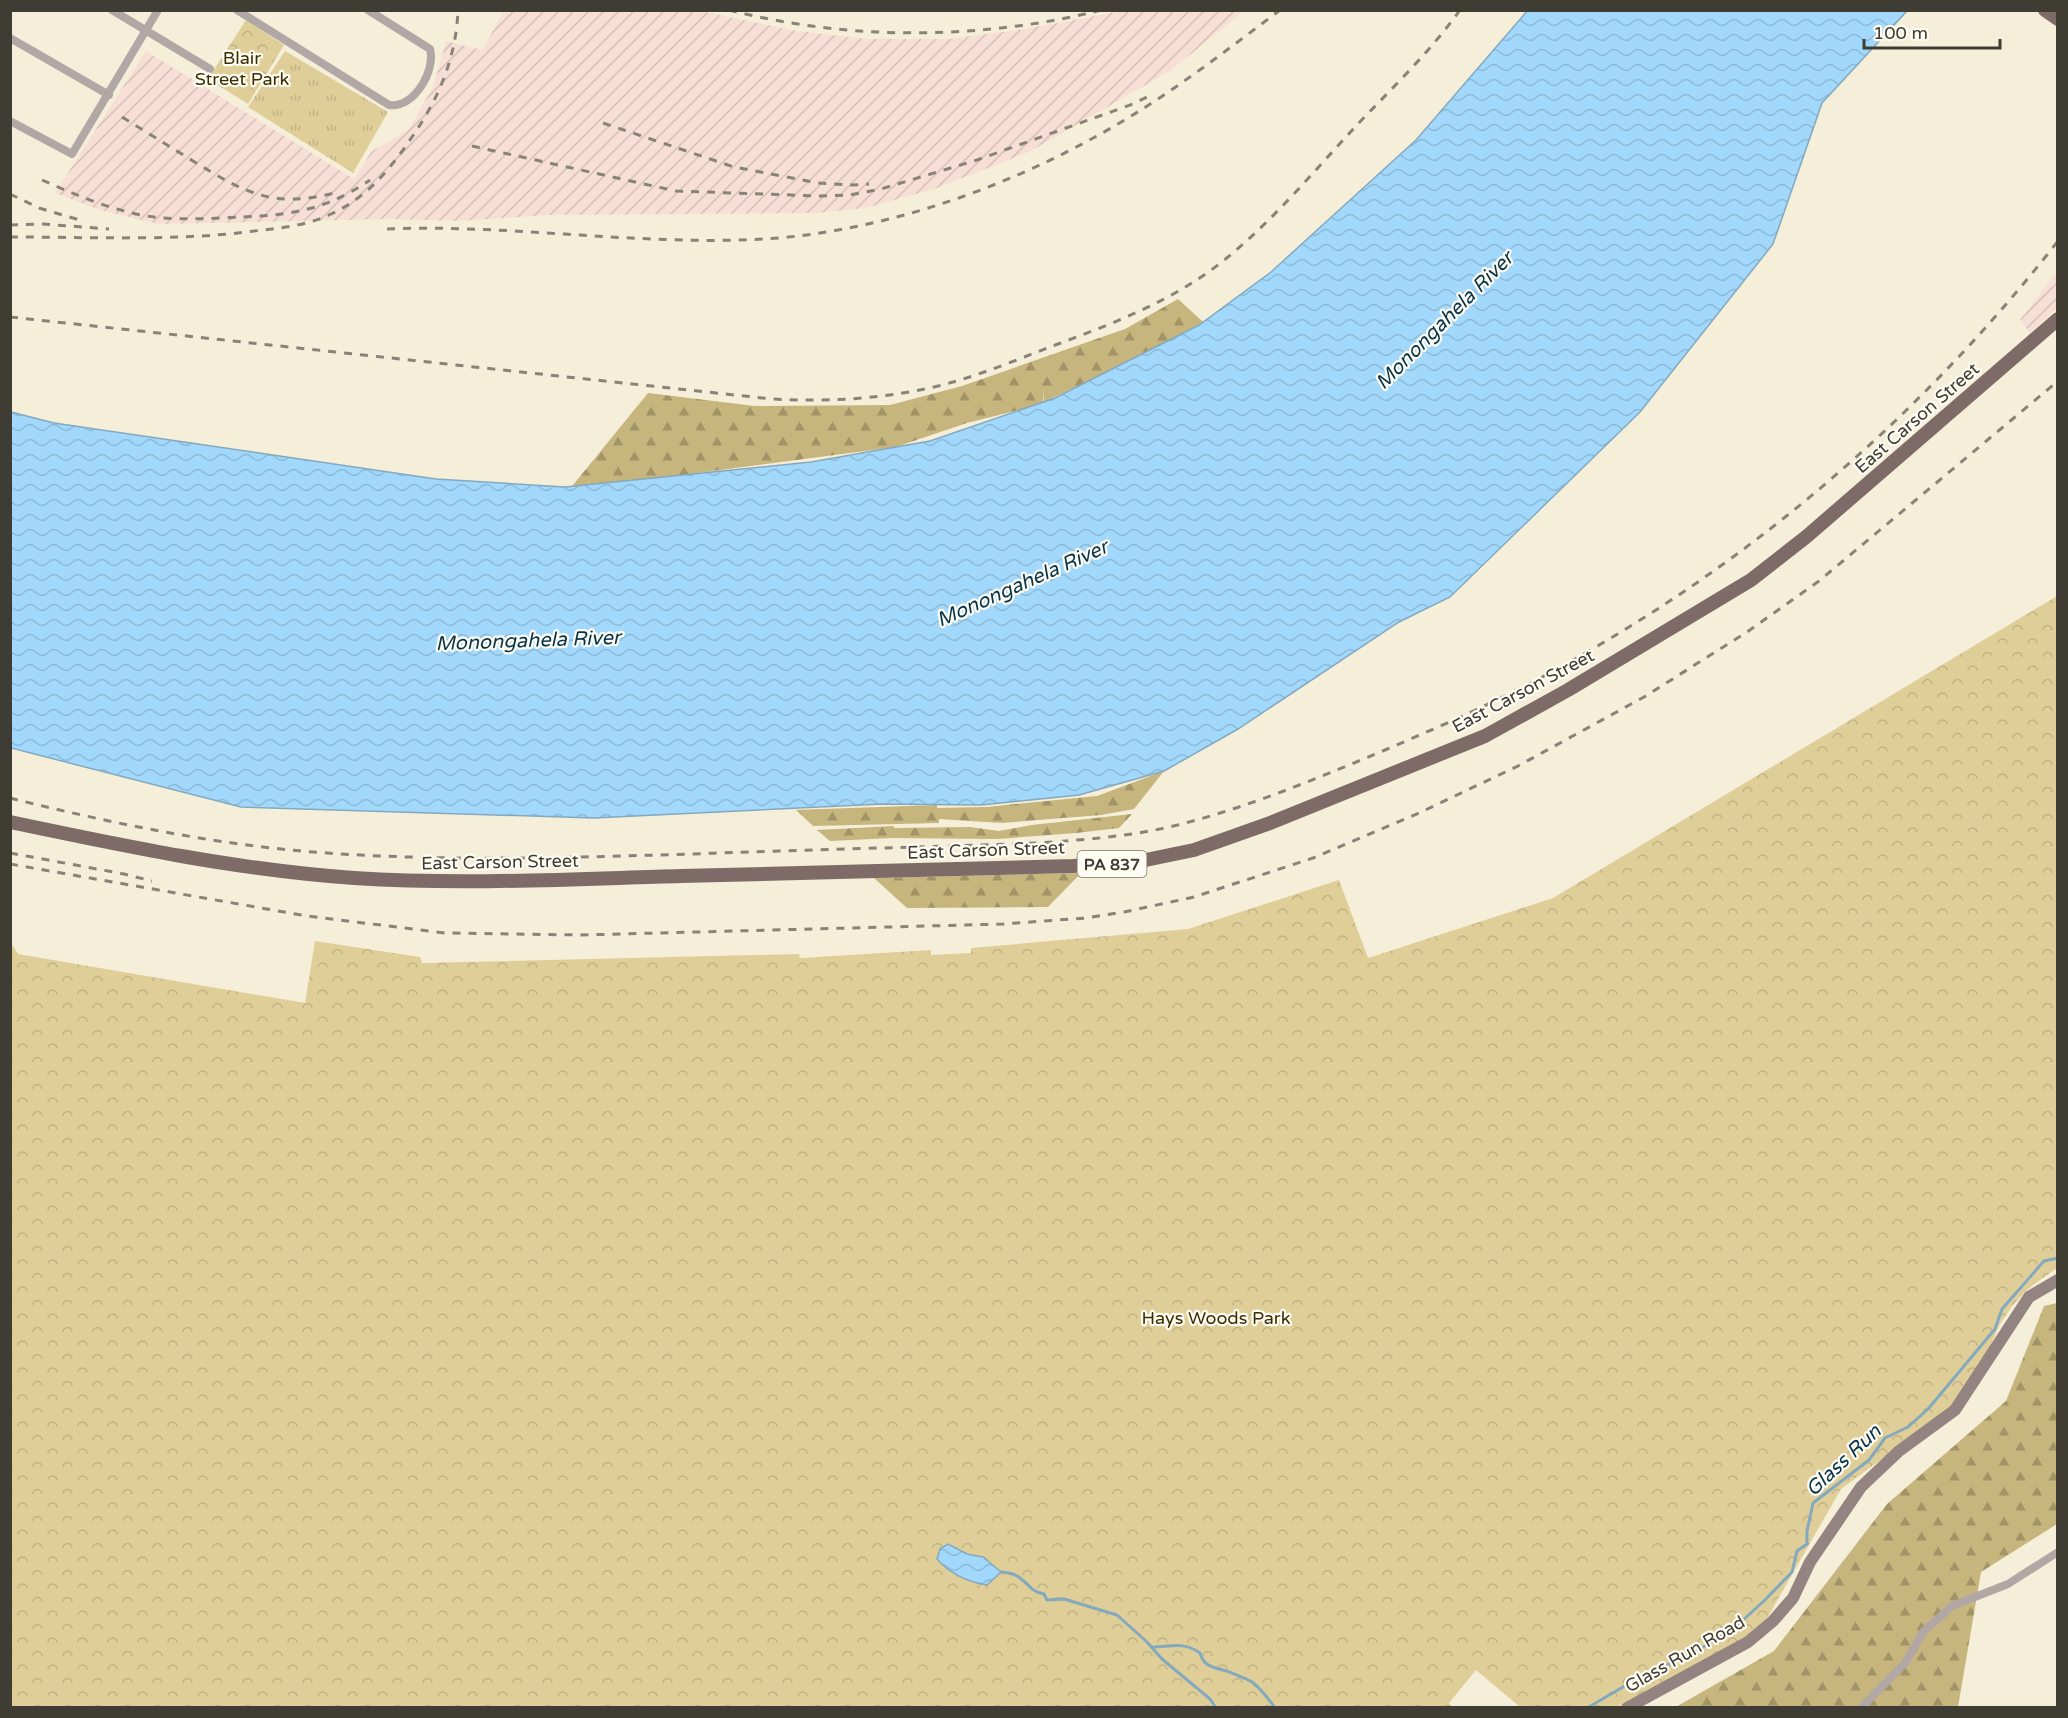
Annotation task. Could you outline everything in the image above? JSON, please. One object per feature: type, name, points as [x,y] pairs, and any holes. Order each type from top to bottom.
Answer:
[{"type":"main road","points":[[2045,10],[2058,19]]},
{"type":"main road","name":"East Carson Street","points":[[10,822],[172,855],[236,865],[311,874],[405,881],[504,881],[1090,865],[1136,862],[1194,850],[1270,823],[1485,736],[1568,690],[1751,580],[1823,523],[2058,319]]},
{"type":"main road","name":"Glass Run Road","points":[[1627,1707],[1748,1642],[1773,1621],[1793,1598],[1810,1562],[1861,1487],[1899,1451],[1955,1410],[2029,1297],[2058,1280]]},
{"type":"street","points":[[112,10],[210,69]]},
{"type":"street","points":[[10,121],[72,154],[158,10]]},
{"type":"street","points":[[237,10],[389,105],[397,107],[412,99],[429,69],[430,49],[368,10]]},
{"type":"street","points":[[10,38],[109,95]]},
{"type":"street","points":[[1862,1707],[1906,1662],[1923,1632],[1952,1606],[2008,1584],[2058,1552]]},
{"type":"shaded area","points":[[504,11],[700,11],[797,31],[867,39],[950,39],[1025,29],[1121,11],[1244,11],[1170,71],[1029,152],[934,189],[866,208],[815,213],[548,215],[459,221],[389,219],[158,224],[100,210],[55,193],[146,51],[354,179],[371,152],[409,129],[433,87],[446,41],[482,50]]},
{"type":"shaded area","points":[[2057,271],[2057,308],[2030,333],[2020,320]]},
{"type":"green space","name":"Blair Street Park","points":[[246,20],[284,45],[248,104],[208,79]]},
{"type":"green space","points":[[285,51],[388,112],[353,173],[248,107]]},
{"type":"green space","points":[[223,61],[256,81],[245,99],[212,78]]},
{"type":"green space","points":[[1178,299],[1203,322],[1044,402],[1044,389],[1043,404],[967,423],[896,447],[569,490],[648,393],[755,406],[890,405],[962,386],[1125,329]]},
{"type":"green space","name":"Hays Woods Park","points":[[2057,596],[2057,1268],[2029,1288],[2013,1305],[2000,1324],[1990,1347],[1958,1403],[1841,1489],[1761,1629],[1623,1704],[1616,1707],[1520,1707],[1476,1670],[1449,1703],[1453,1708],[11,1707],[10,941],[18,954],[305,1003],[315,941],[420,957],[422,963],[799,954],[800,958],[931,950],[931,955],[971,953],[971,948],[1188,929],[1339,880],[1368,958],[1553,898]]},
{"type":"green space","points":[[1164,771],[1134,809],[1101,815],[1002,823],[939,819],[939,823],[813,826],[794,810],[937,805],[937,808],[986,807],[1097,796]]},
{"type":"green space","points":[[1132,814],[1119,828],[998,839],[893,838],[830,841],[817,830],[894,826],[894,828],[970,827],[999,831]]},
{"type":"green space","points":[[1081,873],[1048,907],[907,908],[874,878]]},
{"type":"green space","points":[[2057,1303],[2057,1524],[1981,1572],[1958,1707],[1674,1708],[1774,1651],[1887,1504],[2006,1401],[2044,1306]]},
{"type":"water","name":"Monongahela River","points":[[1528,10],[1907,11],[1822,103],[1773,244],[1640,412],[1450,597],[1399,622],[1238,729],[1164,771],[1079,795],[981,805],[882,804],[594,818],[241,807],[11,748],[11,412],[54,423],[436,479],[565,487],[811,462],[930,441],[1055,398],[1199,325],[1271,272],[1416,140]]},
{"type":"water","points":[[948,1544],[967,1554],[983,1557],[1001,1572],[987,1585],[960,1576],[937,1559],[940,1549]]},
{"type":"waterway","name":"Glass Run","points":[[1587,1708],[1635,1680],[1698,1650],[1732,1630],[1764,1601],[1792,1572],[1797,1551],[1807,1544],[1807,1531],[1813,1503],[1869,1460],[1885,1438],[1908,1427],[1928,1409],[1995,1329],[2002,1309],[2044,1261],[2058,1258]]},
{"type":"waterway","points":[[1001,1572],[1016,1575],[1033,1589],[1044,1594],[1047,1600],[1064,1599],[1117,1615],[1162,1659],[1210,1699],[1216,1708]]},
{"type":"waterway","points":[[1151,1647],[1177,1646],[1194,1649],[1210,1666],[1252,1682],[1275,1708]]},
{"type":"railway","points":[[10,237],[129,238],[218,235],[290,226],[311,222],[331,214],[356,200],[377,181],[396,160],[422,122],[438,92],[450,61],[457,28],[458,10]]},
{"type":"railway","points":[[729,10],[821,27],[868,32],[916,33],[1010,27],[1102,10]]},
{"type":"railway","points":[[387,229],[481,229],[623,238],[717,240],[764,239],[814,234],[864,225],[962,197],[1057,157],[1161,97],[1280,10]]},
{"type":"railway","points":[[10,317],[772,399],[854,399],[934,387],[966,378],[1080,336],[1165,299],[1204,275],[1241,246],[1276,213],[1423,55],[1460,10]]},
{"type":"railway","points":[[472,146],[676,191],[850,195],[881,189],[977,160],[1133,104],[1149,96]]},
{"type":"railway","points":[[122,117],[211,172],[259,195],[293,199],[334,193]]},
{"type":"railway","points":[[603,123],[734,167],[818,183],[869,184]]},
{"type":"railway","points":[[42,180],[115,209],[161,218],[192,219],[264,216],[300,211],[334,200],[370,180]]},
{"type":"railway","points":[[10,194],[39,208],[83,221]]},
{"type":"railway","points":[[10,225],[43,224],[109,229]]},
{"type":"railway","points":[[10,798],[191,837],[301,851],[447,858],[593,857],[1038,843],[1133,834],[1193,821],[1299,785],[1483,707],[1618,634],[1689,588],[1758,539],[1823,486],[1887,429],[2004,307],[2058,241]]},
{"type":"railway","points":[[10,864],[307,916],[445,933],[581,935],[1003,924],[1086,918],[1194,897],[1313,858],[1419,813],[1518,766],[1644,697],[1747,632],[1819,581],[2058,381]]},
{"type":"railway","points":[[10,853],[152,881]]}]
